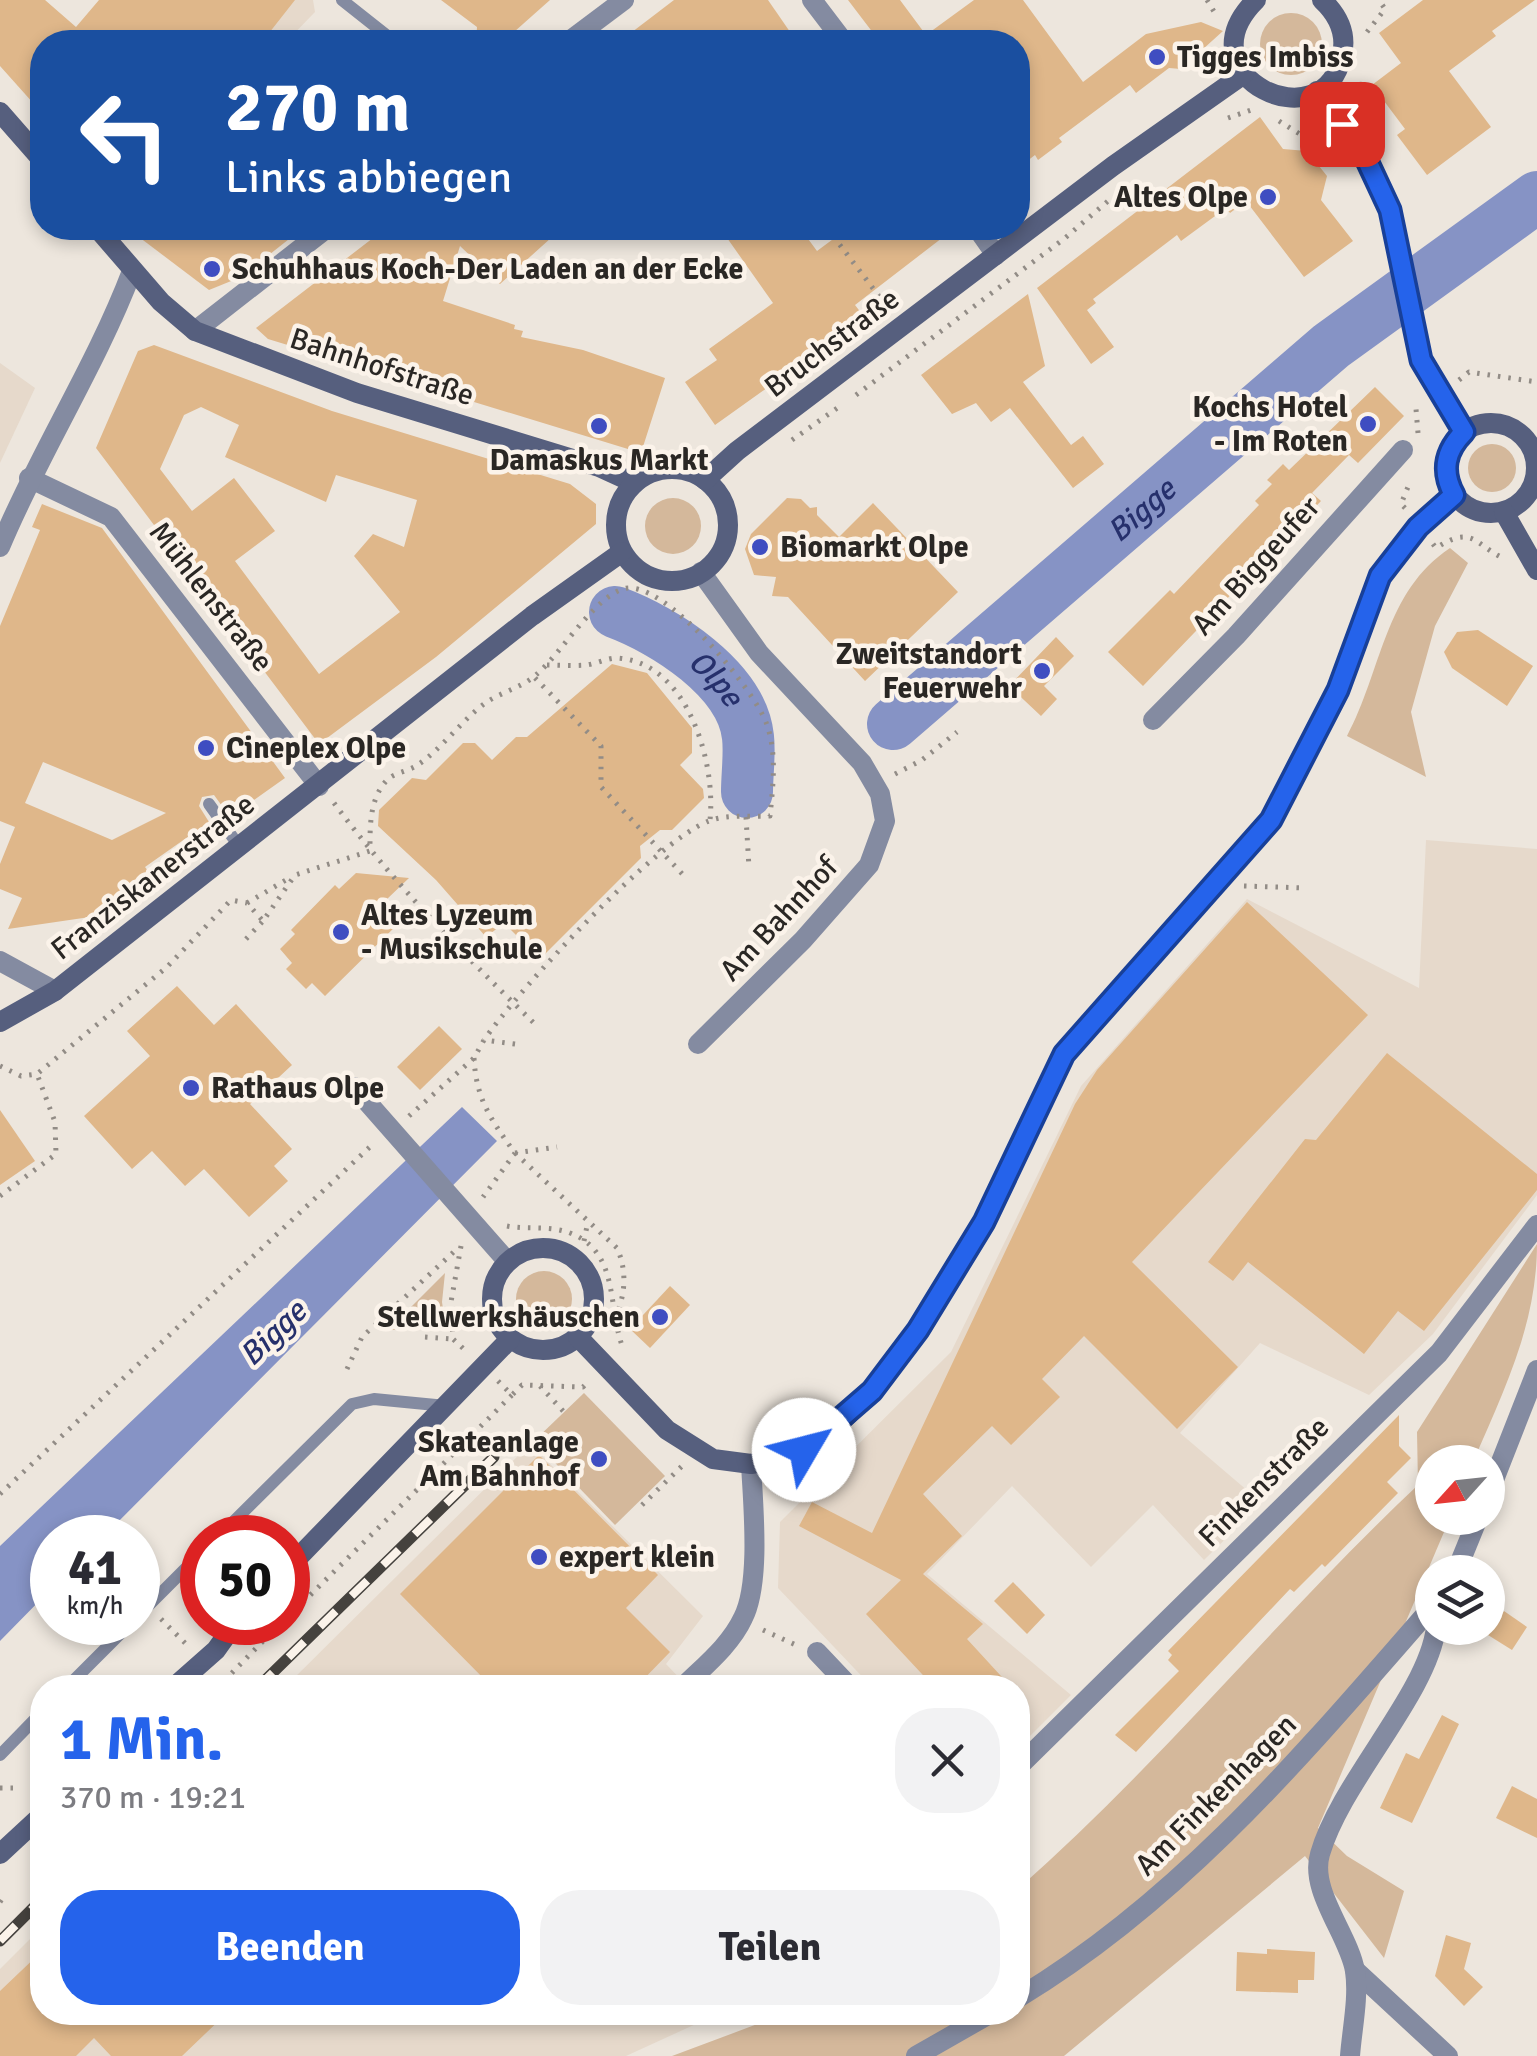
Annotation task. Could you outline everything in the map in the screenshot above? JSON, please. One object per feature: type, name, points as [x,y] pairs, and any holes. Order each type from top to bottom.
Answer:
[{"type":"street","points":[[584,30],[624,0]]},
{"type":"street","points":[[812,0],[835,30]]},
{"type":"street","points":[[1256,0],[1244,12],[1234,44],[1244,74],[1270,95],[1302,97],[1318,91],[1332,79],[1344,45],[1334,3]]},
{"type":"street","name":"Bruchstraße","points":[[1030,229],[1244,74]]},
{"type":"street","points":[[1318,91],[1363,152],[1390,210],[1402,252],[1421,360],[1464,432]]},
{"type":"street","points":[[0,112],[30,146]]},
{"type":"street","name":"Bahnhofstraße","points":[[107,240],[132,271],[196,331],[323,381],[598,467],[634,484]]},
{"type":"street","points":[[196,331],[312,240]]},
{"type":"street","points":[[985,240],[996,255]]},
{"type":"street","name":"Bruchstraße","points":[[706,480],[737,451],[1016,240]]},
{"type":"street","points":[[0,547],[28,478],[119,305],[132,271]]},
{"type":"street","points":[[1476,425],[1504,425],[1532,437],[1536,468],[1528,496],[1504,512],[1471,509],[1454,495],[1447,482],[1448,454],[1464,432],[1476,425]]},
{"type":"street","name":"Am Biggeufer","points":[[1153,720],[1236,636],[1403,450]]},
{"type":"street","points":[[669,469],[706,480],[718,493],[728,528],[724,546],[701,572],[687,580],[657,580],[637,570],[622,552],[616,516],[634,484],[669,469]]},
{"type":"street","name":"Mühlenstraße","points":[[28,478],[111,516],[319,786]]},
{"type":"street","points":[[578,1337],[667,1430],[713,1460],[750,1464],[804,1450],[872,1391],[918,1330],[984,1222],[1064,1054],[1271,820],[1338,690],[1380,576],[1418,527],[1454,495]]},
{"type":"street","points":[[1504,512],[1537,570]]},
{"type":"street","name":"Franziskanerstraße","points":[[0,1022],[55,992],[532,616],[622,552]]},
{"type":"street","points":[[701,572],[759,653],[830,726],[874,784]]},
{"type":"street","name":"Am Bahnhof","points":[[698,1044],[778,965],[869,864],[885,820],[874,784]]},
{"type":"street","points":[[0,961],[55,992]]},
{"type":"street","points":[[354,1087],[394,1134],[472,1203],[507,1261]]},
{"type":"street","name":"Finkenstraße","points":[[1030,1756],[1439,1352],[1537,1224]]},
{"type":"street","points":[[536,1247],[568,1254],[581,1264],[594,1293],[588,1325],[578,1337],[552,1350],[537,1350],[510,1339],[492,1310],[497,1275],[507,1261],[536,1247]]},
{"type":"street","points":[[310,1546],[510,1339]]},
{"type":"street","points":[[1505,1452],[1537,1370]]},
{"type":"street","points":[[695,1675],[721,1650],[744,1616],[753,1518],[750,1464]]},
{"type":"street","name":"Am Finkenhagen","points":[[1030,1990],[1124,1926],[1215,1848],[1415,1625]]},
{"type":"street","points":[[189,1675],[218,1645]]},
{"type":"street","points":[[1350,2056],[1355,1970],[1319,1876],[1318,1859],[1347,1794],[1428,1657],[1431,1645]]},
{"type":"street","points":[[816,1652],[839,1675]]},
{"type":"street","points":[[0,1854],[30,1826]]},
{"type":"street","points":[[1355,1970],[1448,2056]]},
{"type":"street","points":[[916,2056],[971,2025]]},
{"type":"lane","points":[[342,0],[380,30]]},
{"type":"lane","points":[[209,804],[241,849]]},
{"type":"lane","points":[[239,1515],[352,1404],[374,1399],[449,1406]]},
{"type":"lane","points":[[160,1594],[180,1574]]},
{"type":"lane","points":[[79,1675],[109,1645]]},
{"type":"lane","points":[[0,1755],[30,1724]]},
{"type":"path","points":[[836,240],[902,327]]},
{"type":"path","points":[[1416,409],[1469,372],[1537,382]]},
{"type":"path","points":[[1418,527],[1436,548],[1453,538],[1472,536],[1501,560],[1524,546]]},
{"type":"path","points":[[0,1494],[474,1058],[511,1001],[661,851],[710,820],[770,816],[774,764],[768,727],[740,674],[675,611],[646,590],[624,589],[606,598],[534,678],[488,702],[418,764],[388,779],[370,814],[370,851]]},
{"type":"path","points":[[547,665],[586,665],[616,658],[651,667],[680,699],[702,739],[713,793],[710,820]]},
{"type":"path","points":[[534,678],[602,746],[601,787],[687,879]]},
{"type":"path","points":[[874,784],[922,760],[957,732]]},
{"type":"path","points":[[319,786],[370,851],[470,962],[538,1027]]},
{"type":"path","points":[[746,817],[749,868]]},
{"type":"path","points":[[247,903],[256,893],[296,875],[370,851]]},
{"type":"path","points":[[1227,871],[1245,886],[1306,888]]},
{"type":"path","points":[[246,939],[296,875]]},
{"type":"path","points":[[0,1066],[21,1076],[38,1074],[166,967],[231,900],[247,903],[263,921]]},
{"type":"path","points":[[484,1040],[522,1045]]},
{"type":"path","points":[[474,1058],[475,1087],[482,1110],[515,1153],[616,1248],[625,1265],[622,1303],[612,1322]]},
{"type":"path","points":[[0,1196],[56,1154],[55,1122],[38,1074]]},
{"type":"path","points":[[472,1203],[515,1153],[558,1147]]},
{"type":"path","points":[[498,1218],[507,1226],[543,1227],[584,1241],[604,1262],[612,1284],[612,1322],[623,1348]]},
{"type":"path","points":[[584,1241],[588,1222]]},
{"type":"path","points":[[347,1368],[362,1338],[461,1244]]},
{"type":"path","points":[[425,1337],[454,1339]]},
{"type":"path","points":[[540,1386],[564,1412]]},
{"type":"path","points":[[310,1595],[512,1394]]},
{"type":"path","points":[[642,1505],[697,1451]]},
{"type":"path","points":[[434,1472],[448,1486]]},
{"type":"path","points":[[744,1616],[772,1638],[816,1652]]},
{"type":"path","points":[[160,1618],[217,1675]]},
{"type":"path","points":[[229,1675],[260,1645]]},
{"type":"path","points":[[0,1788],[18,1788]]},
{"type":"shaded area","points":[[141,0],[313,0],[315,12],[298,30],[180,30]]},
{"type":"shaded area","points":[[1291,13],[1313,22],[1322,44],[1313,66],[1291,75],[1269,66],[1260,44],[1269,22]]},
{"type":"shaded area","points":[[0,363],[35,388],[0,463]]},
{"type":"shaded area","points":[[1492,444],[1509,451],[1516,468],[1509,485],[1492,492],[1475,485],[1468,468],[1475,451]]},
{"type":"shaded area","points":[[673,498],[693,506],[701,526],[693,546],[673,554],[653,546],[645,526],[653,506]]},
{"type":"shaded area","points":[[1450,548],[1468,563],[1435,626],[1411,712],[1426,777],[1347,736],[1398,610],[1428,566]]},
{"type":"shaded area","points":[[1426,840],[1537,849],[1537,1195],[1433,1334],[1369,1395],[1260,1343],[1180,1433],[1262,1503],[1204,1560],[1153,1505],[1091,1567],[1012,1486],[927,1574],[1071,1695],[1030,1736],[1030,1675],[861,1675],[778,1588],[780,1522],[951,1352],[1081,1086],[1247,899],[1419,988]]},
{"type":"shaded area","points":[[1537,1244],[1536,1273],[1525,1329],[1480,1445],[1417,1445],[1417,1432]]},
{"type":"shaded area","points":[[544,1271],[564,1279],[572,1299],[564,1319],[544,1327],[524,1319],[516,1299],[524,1279]]},
{"type":"shaded area","points":[[445,1273],[442,1302],[446,1329],[388,1330]]},
{"type":"shaded area","name":"Skateanlage Am Bahnhof","points":[[584,1393],[665,1476],[615,1525],[534,1441]]},
{"type":"shaded area","name":"expert klein","points":[[530,1444],[703,1616],[666,1664],[677,1675],[297,1675]]},
{"type":"shaded area","points":[[1415,1488],[1415,1535],[1443,1535],[1434,1555],[1415,1555],[1415,1600],[1318,1828],[1347,1856],[1404,1891],[1384,1958],[1305,1856],[1064,2056],[672,2056],[755,2025],[1030,2025],[1030,1878],[1171,1741]]},
{"type":"shaded area","points":[[30,1939],[30,2025],[694,2025],[626,2056],[0,2056],[0,1969]]},
{"type":"water","points":[[462,1107],[497,1141],[125,1515],[33,1515]]},
{"type":"water","points":[[30,1517],[30,1610],[0,1641],[0,1546]]},
{"type":"building","points":[[0,0],[45,0],[76,27],[99,0],[295,0],[271,30],[30,30],[30,100],[0,66]]},
{"type":"building","points":[[441,0],[550,0],[516,30],[477,30]]},
{"type":"building","points":[[674,0],[768,0],[789,30],[635,30]]},
{"type":"building","points":[[848,0],[900,0],[922,30],[871,30]]},
{"type":"building","points":[[974,0],[1023,0],[1083,82],[1146,34],[1201,22],[1223,31],[1181,69],[1169,68],[1136,93],[1130,85],[1059,138],[1062,142],[1038,160],[1035,155],[1030,159],[1030,30],[933,30]]},
{"type":"building","points":[[1423,0],[1535,0],[1492,31],[1496,36],[1449,71],[1491,127],[1427,175],[1397,135],[1405,129],[1372,85],[1401,63],[1379,33]]},
{"type":"building","points":[[1260,117],[1283,149],[1307,151],[1327,176],[1321,200],[1353,241],[1304,277],[1246,201],[1230,213],[1226,208],[1181,241],[1177,235],[1093,299],[1096,303],[1087,310],[1114,347],[1091,364],[1037,288]]},
{"type":"building","points":[[143,240],[288,240],[241,277],[209,290]]},
{"type":"building","points":[[370,240],[549,240],[500,284],[460,246],[443,301],[515,325],[514,329],[523,331],[521,337],[583,350],[665,378],[641,453],[268,339],[256,328]]},
{"type":"building","points":[[728,240],[809,240],[817,251],[832,240],[939,240],[855,305],[865,318],[715,425],[685,382],[717,360],[709,349],[773,303]]},
{"type":"building","points":[[1028,294],[1045,366],[1023,382],[1071,445],[1083,436],[1104,464],[1073,488],[1010,408],[991,422],[976,403],[952,414],[921,375]]},
{"type":"building","points":[[154,345],[332,411],[570,484],[596,504],[596,524],[436,657],[319,744],[96,448],[138,351]],"holes":[[[201,407],[239,425],[225,457],[326,502],[336,475],[417,500],[404,547],[373,534],[354,556],[400,612],[319,674],[235,561],[275,531],[234,478],[192,511],[160,469],[184,415]]]},
{"type":"building","points":[[1375,387],[1404,416],[1358,463],[1349,455],[1312,493],[1321,501],[1143,686],[1108,652],[1170,590],[1174,594],[1259,505],[1255,501],[1272,484],[1267,480],[1283,464],[1289,470]]},
{"type":"building","points":[[787,498],[801,499],[810,508],[817,507],[817,515],[839,537],[873,503],[958,592],[865,681],[788,597],[772,596],[776,577],[754,575],[745,549],[751,534]]},
{"type":"building","points":[[42,504],[102,528],[285,778],[230,817],[214,795],[202,797],[199,806],[209,822],[145,867],[152,876],[93,921],[90,917],[8,929],[22,898],[0,889],[0,864],[15,827],[0,821],[0,626],[40,530],[32,527]],"holes":[[[43,762],[166,813],[112,840],[25,803]]]},
{"type":"building","points":[[1478,630],[1533,666],[1507,706],[1452,668],[1444,652],[1457,632]]},
{"type":"building","name":"Zweitstandort Feuerwehr","points":[[1056,637],[1074,656],[1044,686],[1057,699],[1041,716],[1009,686]]},
{"type":"building","points":[[612,664],[647,673],[692,728],[692,753],[680,765],[703,789],[704,798],[672,830],[660,830],[640,846],[641,858],[540,959],[504,923],[486,937],[436,880],[378,826],[379,810],[412,778],[426,780],[463,743],[475,743],[492,760],[516,737],[527,737]]},
{"type":"building","name":"Altes Lyzeum - Musikschule","points":[[356,873],[409,878],[386,900],[404,918],[325,996],[312,983],[306,989],[286,969],[292,963],[280,949],[295,934],[291,930],[335,885],[339,889]]},
{"type":"building","points":[[1247,902],[1368,1015],[1132,1262],[1238,1367],[1177,1429],[1084,1336],[1042,1379],[1060,1397],[1011,1445],[992,1426],[923,1494],[962,1536],[923,1574],[983,1624],[967,1639],[1000,1675],[923,1675],[866,1614],[901,1580],[799,1526],[812,1502],[872,1533],[1075,1104],[1097,1070]]},
{"type":"building","name":"Rathaus Olpe","points":[[177,986],[214,1025],[236,1004],[292,1065],[250,1104],[292,1149],[274,1166],[288,1181],[249,1217],[204,1169],[185,1186],[152,1151],[132,1169],[84,1116],[150,1056],[127,1031]]},
{"type":"building","points":[[439,1026],[462,1049],[420,1090],[397,1067]]},
{"type":"building","points":[[1387,1053],[1537,1174],[1537,1190],[1424,1331],[1398,1311],[1364,1354],[1248,1262],[1233,1281],[1208,1262],[1305,1139],[1316,1140]]},
{"type":"building","points":[[0,1110],[35,1161],[0,1185]]},
{"type":"building","name":"Stellwerkshäuschen","points":[[670,1286],[690,1305],[650,1348],[630,1329]]},
{"type":"building","points":[[1399,1415],[1399,1446],[1411,1458],[1387,1482],[1398,1493],[1325,1567],[1322,1564],[1294,1592],[1290,1589],[1136,1752],[1115,1735],[1179,1671],[1168,1660],[1172,1655],[1168,1651]]},
{"type":"building","name":"expert klein","points":[[539,1455],[658,1575],[626,1608],[670,1652],[648,1675],[480,1675],[400,1594]]},
{"type":"building","points":[[1013,1582],[1045,1615],[1027,1634],[994,1601]]},
{"type":"building","points":[[1505,1612],[1527,1627],[1512,1650],[1504,1645]]},
{"type":"building","points":[[1442,1715],[1459,1724],[1412,1823],[1380,1808],[1406,1753],[1419,1759]]},
{"type":"building","points":[[1512,1786],[1537,1799],[1537,1838],[1496,1818]]},
{"type":"building","points":[[1446,1935],[1471,1943],[1464,1969],[1483,1987],[1464,2006],[1435,1976]]},
{"type":"building","points":[[1267,1949],[1315,1952],[1314,1980],[1298,1980],[1298,1993],[1236,1991],[1237,1952],[1267,1954]]},
{"type":"building","points":[[30,1962],[30,2025],[214,2025],[182,2056],[111,2056],[94,2038],[76,2056],[0,2056],[0,1991]]},
{"type":"waterway","name":"Bigge","points":[[893,724],[1331,346],[1537,197]]},
{"type":"waterway","name":"Olpe","points":[[615,612],[677,644],[732,696],[748,737],[747,792]]},
{"type":"railway","points":[[270,1675],[494,1457]]},
{"type":"railway","points":[[0,1941],[30,1911]]},
{"type":"place","name":"Tigges Imbiss","points":[[1157,57]]},
{"type":"place","name":"Altes Olpe","points":[[1268,197]]},
{"type":"place","name":"Schuhhaus Koch-Der Laden an der Ecke","points":[[212,269]]},
{"type":"place","name":"Kochs Hotel - Im Roten","points":[[1368,424]]},
{"type":"place","name":"Damaskus Markt","points":[[599,426]]},
{"type":"place","name":"Biomarkt Olpe","points":[[760,547]]},
{"type":"place","name":"Zweitstandort Feuerwehr","points":[[1042,671]]},
{"type":"place","name":"Cineplex Olpe","points":[[206,748]]},
{"type":"place","name":"Altes Lyzeum - Musikschule","points":[[341,932]]},
{"type":"place","name":"Rathaus Olpe","points":[[191,1088]]},
{"type":"place","name":"Stellwerkshäuschen","points":[[660,1317]]},
{"type":"place","name":"Skateanlage Am Bahnhof","points":[[599,1459]]},
{"type":"place","name":"expert klein","points":[[539,1557]]},
{"type":"route","points":[[804,1450],[838,1425],[872,1391],[918,1330],[984,1222],[1038,1101],[1064,1054],[1271,820],[1338,690],[1380,576],[1418,527],[1454,495],[1447,482],[1448,454],[1464,432],[1421,360],[1393,218],[1363,152],[1342,124]]}]
